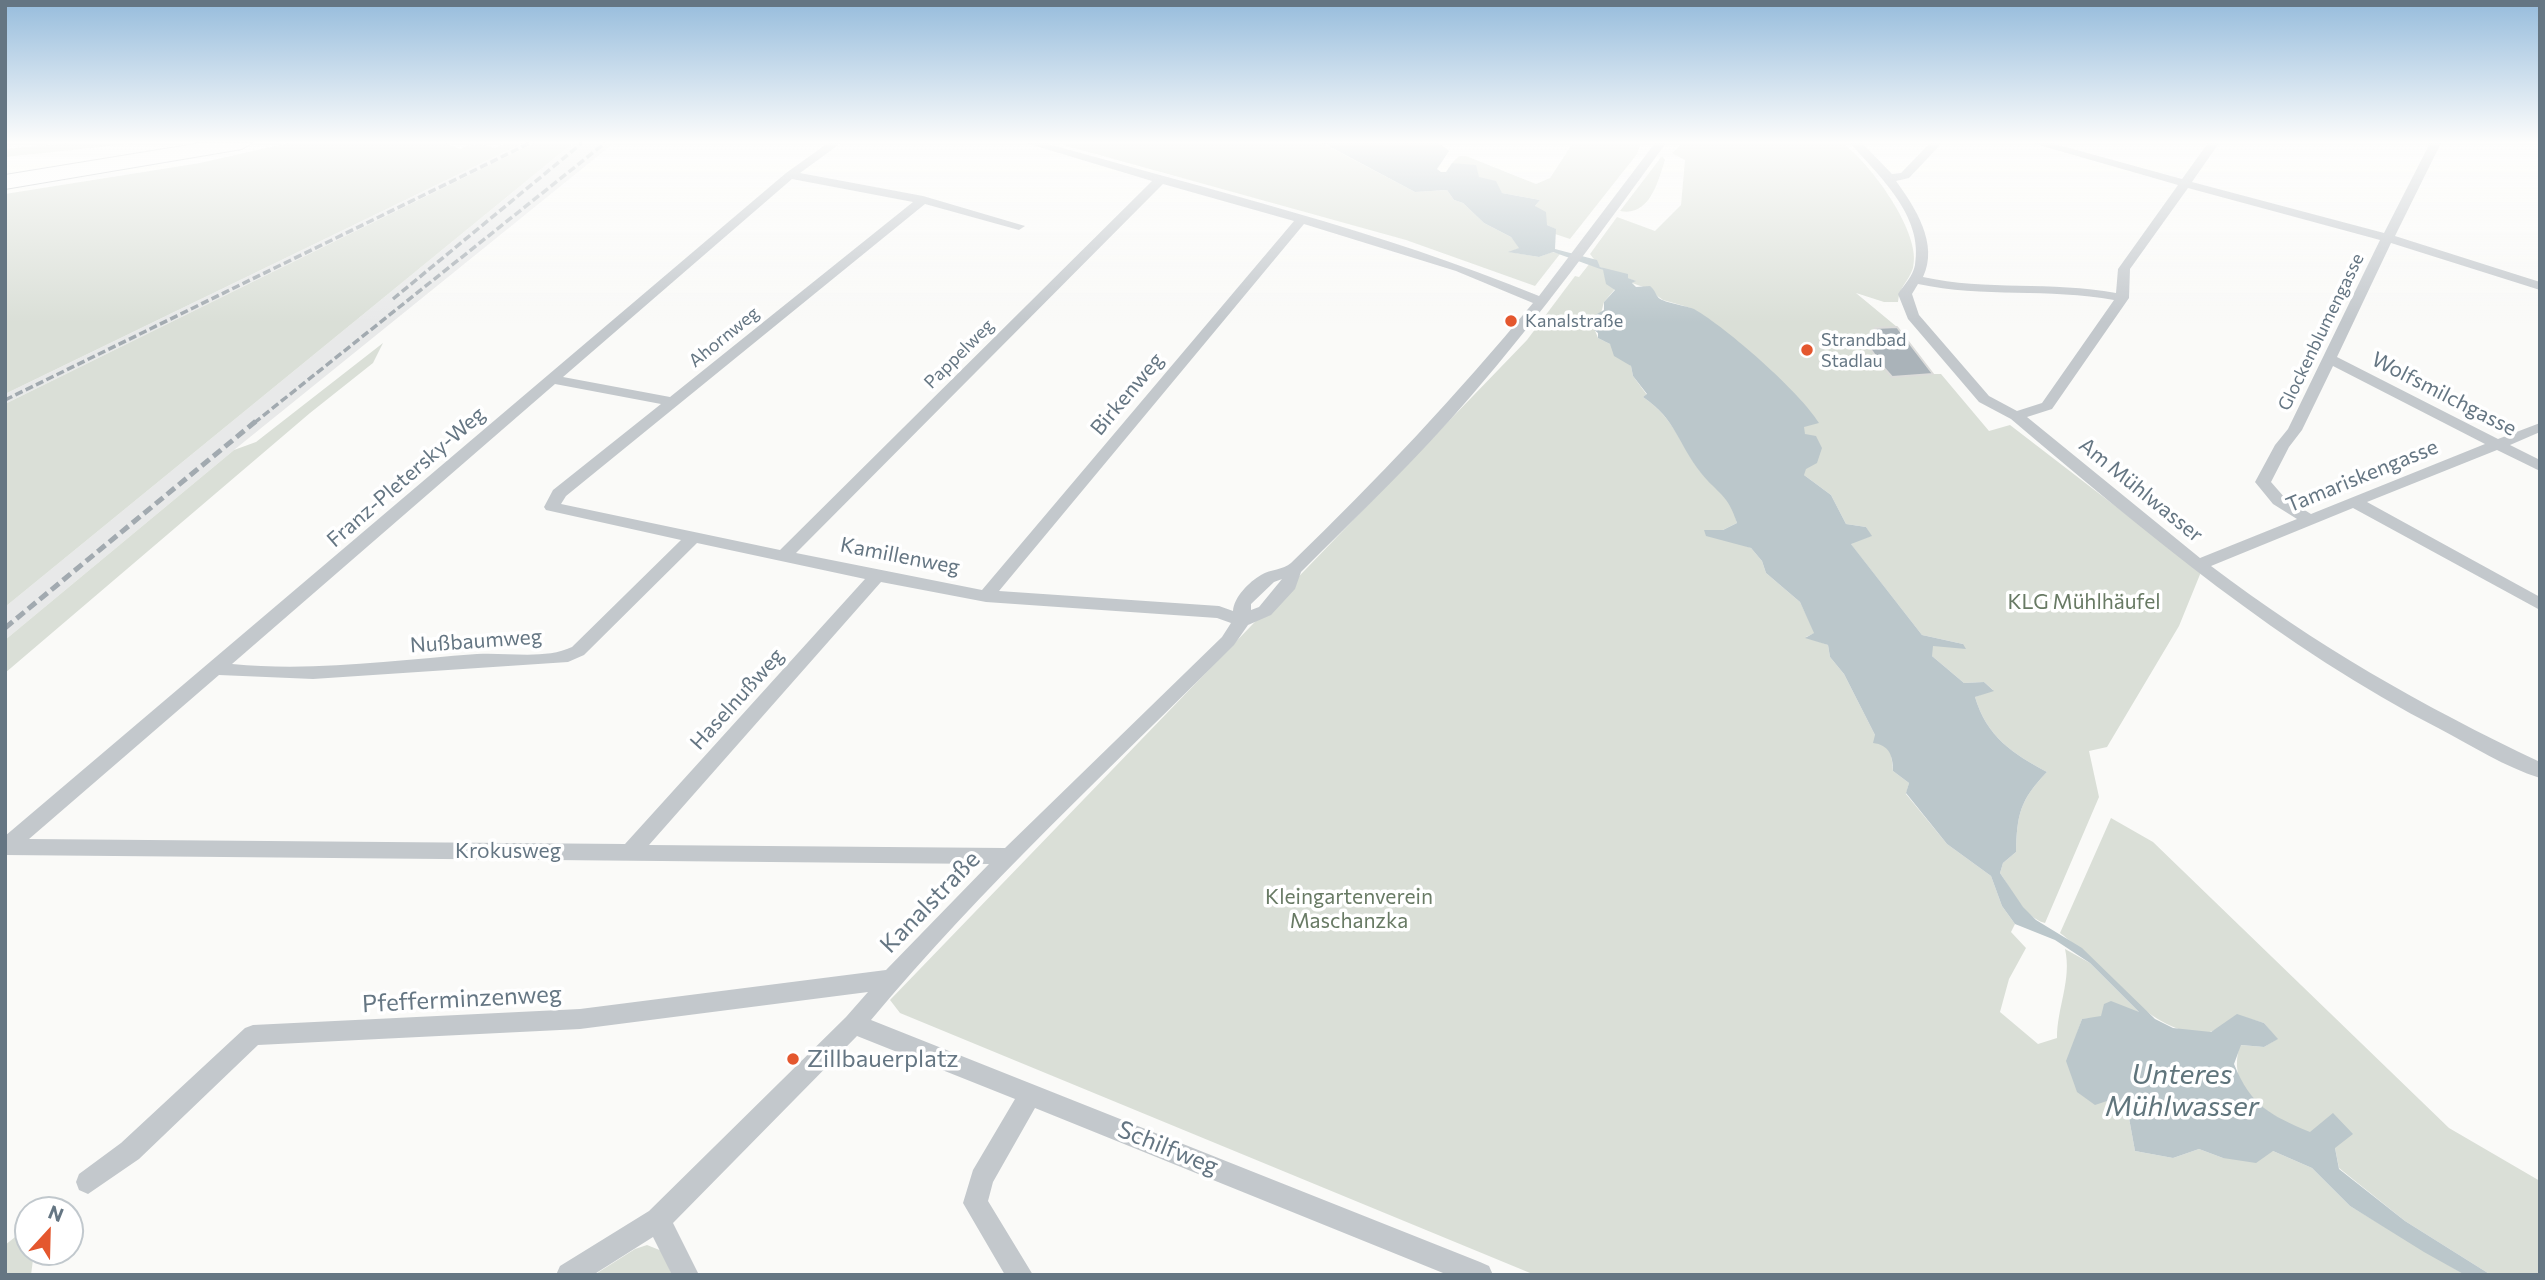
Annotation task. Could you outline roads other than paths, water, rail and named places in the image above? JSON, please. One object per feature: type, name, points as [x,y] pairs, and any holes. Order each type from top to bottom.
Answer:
[{"type":"street","name":"Franz-Pletersky-Weg","points":[[6,847],[758,203]]},
{"type":"street","name":"Ahornweg","points":[[552,507],[559,493],[920,203]]},
{"type":"street","points":[[933,203],[1019,226]]},
{"type":"street","name":"Pappelweg","points":[[785,555],[1137,203]]},
{"type":"street","points":[[1240,203],[1460,268],[1541,302]]},
{"type":"street","name":"Kanalstraße","points":[[658,1220],[854,1024],[892,979],[1010,856],[1228,641],[1242,621],[1265,611],[1289,585],[1293,570],[1410,454],[1465,393],[1541,302],[1616,203]]},
{"type":"street","name":"Am Mühlwasser","points":[[1905,203],[1919,240],[1922,259],[1915,279],[1905,294],[1913,316],[1983,399],[2017,416],[2200,564],[2329,657],[2417,708],[2540,771]]},
{"type":"street","points":[[2017,416],[2047,406],[2122,298],[2124,269],[2172,203]]},
{"type":"street","points":[[2255,203],[2536,281]]},
{"type":"street","name":"Glockenblumengasse","points":[[2308,519],[2279,501],[2263,482],[2282,445],[2295,430],[2405,203]]},
{"type":"street","name":"Birkenweg","points":[[986,596],[1301,220]]},
{"type":"street","points":[[1915,279],[1941,286],[2094,291],[2122,298]]},
{"type":"street","name":"Wolfsmilchgasse","points":[[2329,359],[2540,466]]},
{"type":"street","points":[[552,379],[675,402]]},
{"type":"street","name":"Tamariskengasse","points":[[2200,564],[2540,427]]},
{"type":"street","points":[[2354,502],[2540,604]]},
{"type":"street","name":"Kamillenweg","points":[[552,507],[877,576],[986,596],[1219,612],[1242,621]]},
{"type":"street","name":"Nußbaumweg","points":[[214,668],[268,675],[347,674],[489,659],[568,656],[579,651],[648,578],[693,537]]},
{"type":"street","name":"Haselnußweg","points":[[630,852],[877,576]]},
{"type":"street","name":"Krokusweg","points":[[6,847],[1010,856]]},
{"type":"street","name":"Pfefferminzenweg","points":[[88,1182],[130,1151],[253,1035],[580,1019],[892,979]]},
{"type":"street","name":"Schilfweg","points":[[854,1024],[1480,1275]]},
{"type":"street","points":[[1020,1275],[975,1203],[982,1178],[1031,1093]]},
{"type":"street","points":[[569,1275],[658,1220],[685,1275]]},
{"type":"water","name":"Unteres Mühlwasser","points":[[1463,203],[1538,203],[1535,206],[1546,212],[1547,225],[1556,229],[1555,249],[1597,260],[1600,267],[1628,274],[1628,278],[1636,281],[1632,283],[1636,287],[1650,286],[1660,299],[1694,309],[1725,330],[1780,378],[1819,423],[1804,427],[1805,434],[1816,436],[1822,448],[1817,463],[1806,469],[1804,475],[1831,495],[1846,524],[1866,527],[1872,536],[1851,544],[1922,635],[1963,644],[1966,649],[1933,646],[1932,656],[1964,683],[1984,682],[1994,691],[1975,697],[1986,723],[1994,733],[2012,750],[2047,772],[2031,791],[2022,808],[2017,827],[2016,852],[2003,863],[2000,873],[2023,907],[2036,920],[2082,948],[2155,1019],[2173,1028],[2211,1032],[2237,1014],[2264,1023],[2278,1039],[2264,1047],[2241,1045],[2234,1064],[2247,1090],[2255,1099],[2273,1114],[2310,1132],[2333,1113],[2353,1134],[2335,1148],[2339,1169],[2405,1221],[2491,1275],[2465,1275],[2424,1252],[2350,1206],[2312,1168],[2273,1151],[2256,1163],[2223,1158],[2199,1149],[2173,1158],[2135,1151],[2129,1118],[2110,1100],[2095,1105],[2077,1092],[2066,1061],[2082,1019],[2101,1016],[2104,1004],[2111,1001],[2139,1012],[2090,963],[2055,940],[2015,924],[2002,906],[1991,876],[1947,844],[1906,793],[1909,783],[1893,771],[1891,756],[1886,749],[1873,743],[1875,735],[1844,674],[1830,657],[1828,645],[1805,638],[1814,633],[1800,602],[1766,573],[1762,561],[1751,548],[1706,536],[1704,530],[1723,530],[1737,523],[1730,506],[1701,473],[1663,414],[1643,397],[1647,394],[1633,376],[1631,366],[1614,356],[1610,344],[1598,338],[1598,333],[1587,324],[1590,318],[1604,310],[1604,302],[1615,290],[1606,284],[1603,270],[1553,252],[1539,257],[1508,252],[1519,248],[1511,237],[1484,223]]},
{"type":"railway","points":[[5,400],[408,203]]},
{"type":"railway","points":[[393,299],[510,203]]},
{"type":"railway","points":[[254,423],[530,203]]},
{"type":"railway","points":[[5,628],[256,421]]},
{"type":"place","name":"Kanalstraße","points":[[1511,321]]},
{"type":"place","name":"Strandbad Stadlau","points":[[1807,350]]},
{"type":"place","name":"Zillbauerplatz","points":[[793,1059]]},
{"type":"park label","name":"KLG Mühlhäufel","points":[[2084,602]]},
{"type":"park label","name":"Kleingartenverein Maschanzka","points":[[1349,909]]}]
